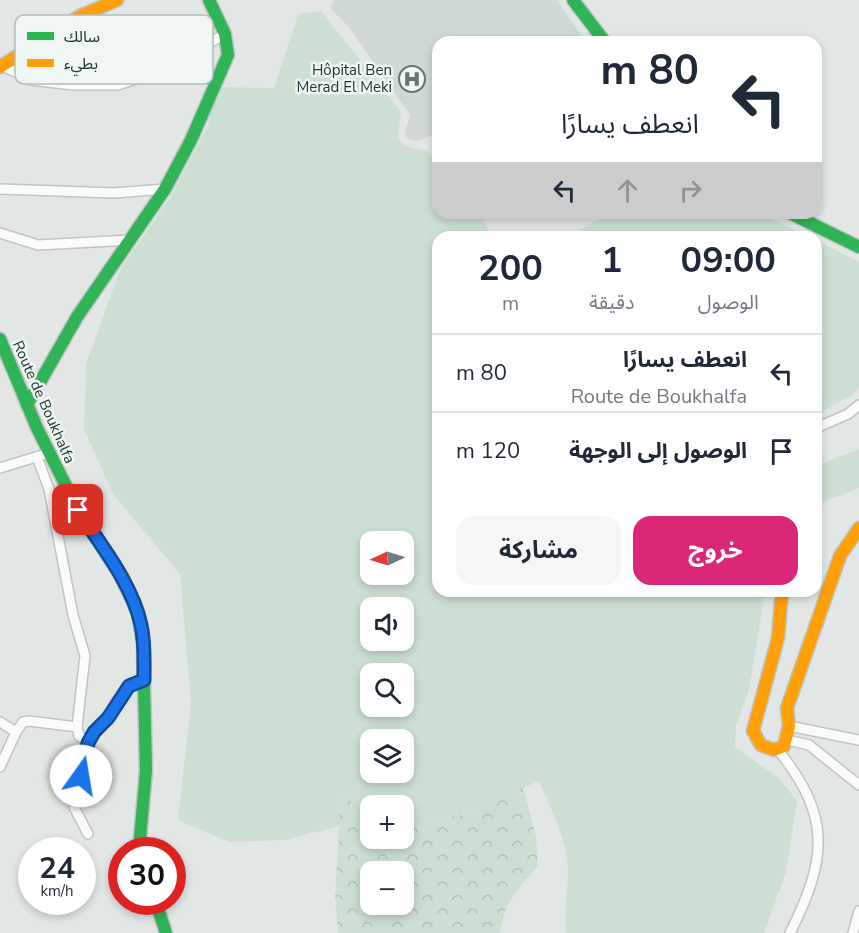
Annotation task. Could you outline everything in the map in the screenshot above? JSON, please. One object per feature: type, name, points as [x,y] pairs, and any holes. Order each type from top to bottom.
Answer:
[{"type":"street","points":[[83,15],[117,0]]},
{"type":"street","points":[[27,405],[52,365],[77,317],[165,189],[191,140],[228,55],[225,34],[209,0]]},
{"type":"street","points":[[573,0],[600,36]]},
{"type":"street","points":[[213,41],[225,34]]},
{"type":"street","points":[[1,66],[15,57]]},
{"type":"street","points":[[1,66],[15,73]]},
{"type":"street","points":[[65,84],[121,84]]},
{"type":"street","points":[[0,189],[114,193],[165,189]]},
{"type":"street","points":[[802,219],[859,248]]},
{"type":"street","points":[[0,232],[38,245],[131,240]]},
{"type":"street","name":"Route de Boukhalfa","points":[[0,339],[49,453],[78,510],[119,573],[135,606],[142,628],[146,770],[140,837]]},
{"type":"street","points":[[822,425],[848,414],[859,405]]},
{"type":"street","points":[[0,468],[49,453]]},
{"type":"street","points":[[37,457],[49,489],[73,615],[85,656],[76,727],[79,736],[88,743]]},
{"type":"street","points":[[778,750],[788,740],[787,708],[840,556],[859,528]]},
{"type":"street","points":[[781,597],[778,638],[769,681],[754,721],[753,731],[757,742],[762,747],[778,750],[797,774],[817,818],[817,859],[813,878],[790,933]]},
{"type":"street","points":[[88,834],[74,807],[88,743],[129,686],[144,680]]},
{"type":"street","points":[[0,722],[16,732]]},
{"type":"street","points":[[0,767],[23,722],[76,727]]},
{"type":"street","points":[[789,726],[859,740]]},
{"type":"street","points":[[788,740],[809,745],[859,785]]},
{"type":"street","points":[[853,933],[859,911]]},
{"type":"street","points":[[160,915],[166,933]]},
{"type":"shaded area","name":"Hôpital Ben Merad El Meki","points":[[334,0],[557,0],[582,36],[432,36],[432,135],[416,141],[408,139],[405,133],[410,115],[348,26],[330,8]]},
{"type":"green space","points":[[321,11],[401,112],[398,138],[405,146],[427,151],[432,156],[432,219],[482,219],[489,231],[432,231],[432,597],[764,597],[749,690],[736,726],[735,747],[779,778],[797,801],[786,872],[764,933],[566,933],[568,873],[565,849],[539,781],[463,815],[417,821],[414,824],[414,795],[360,795],[360,808],[341,794],[340,826],[284,840],[229,842],[178,820],[191,703],[180,574],[113,494],[84,429],[86,364],[120,270],[171,196],[208,126],[215,87],[274,88],[298,14]]},
{"type":"green space","points":[[599,219],[772,219],[797,231],[578,231]]},
{"type":"green space","points":[[822,243],[859,262],[859,386],[854,394],[822,412]]},
{"type":"green space","points":[[859,449],[859,488],[822,503],[822,464]]},
{"type":"green space","points":[[523,787],[536,837],[538,866],[518,889],[509,904],[500,933],[338,933],[335,897],[341,794],[360,808],[360,849],[414,849],[414,824],[417,821],[463,815]]},
{"type":"traffic: fast","points":[[27,405],[77,317],[165,189],[191,140],[228,55],[225,34],[209,0]]},
{"type":"traffic: fast","points":[[573,0],[600,36]]},
{"type":"traffic: fast","points":[[802,219],[859,247]]},
{"type":"traffic: fast","points":[[0,339],[37,428],[78,510],[119,573],[138,612],[143,644],[146,770],[140,837]]},
{"type":"traffic: fast","points":[[160,915],[166,933]]},
{"type":"traffic: slow","points":[[83,15],[117,0]]},
{"type":"traffic: slow","points":[[0,67],[15,57]]},
{"type":"traffic: slow","points":[[781,597],[778,638],[753,731],[761,745],[774,750],[784,746],[789,726],[787,708],[840,556],[859,528]]},
{"type":"place","name":"Hôpital Ben Merad El Meki","points":[[412,79]]},
{"type":"route","points":[[78,510],[119,573],[138,612],[142,628],[144,677],[144,680],[129,686],[108,718],[94,732],[88,743],[81,776]]}]
